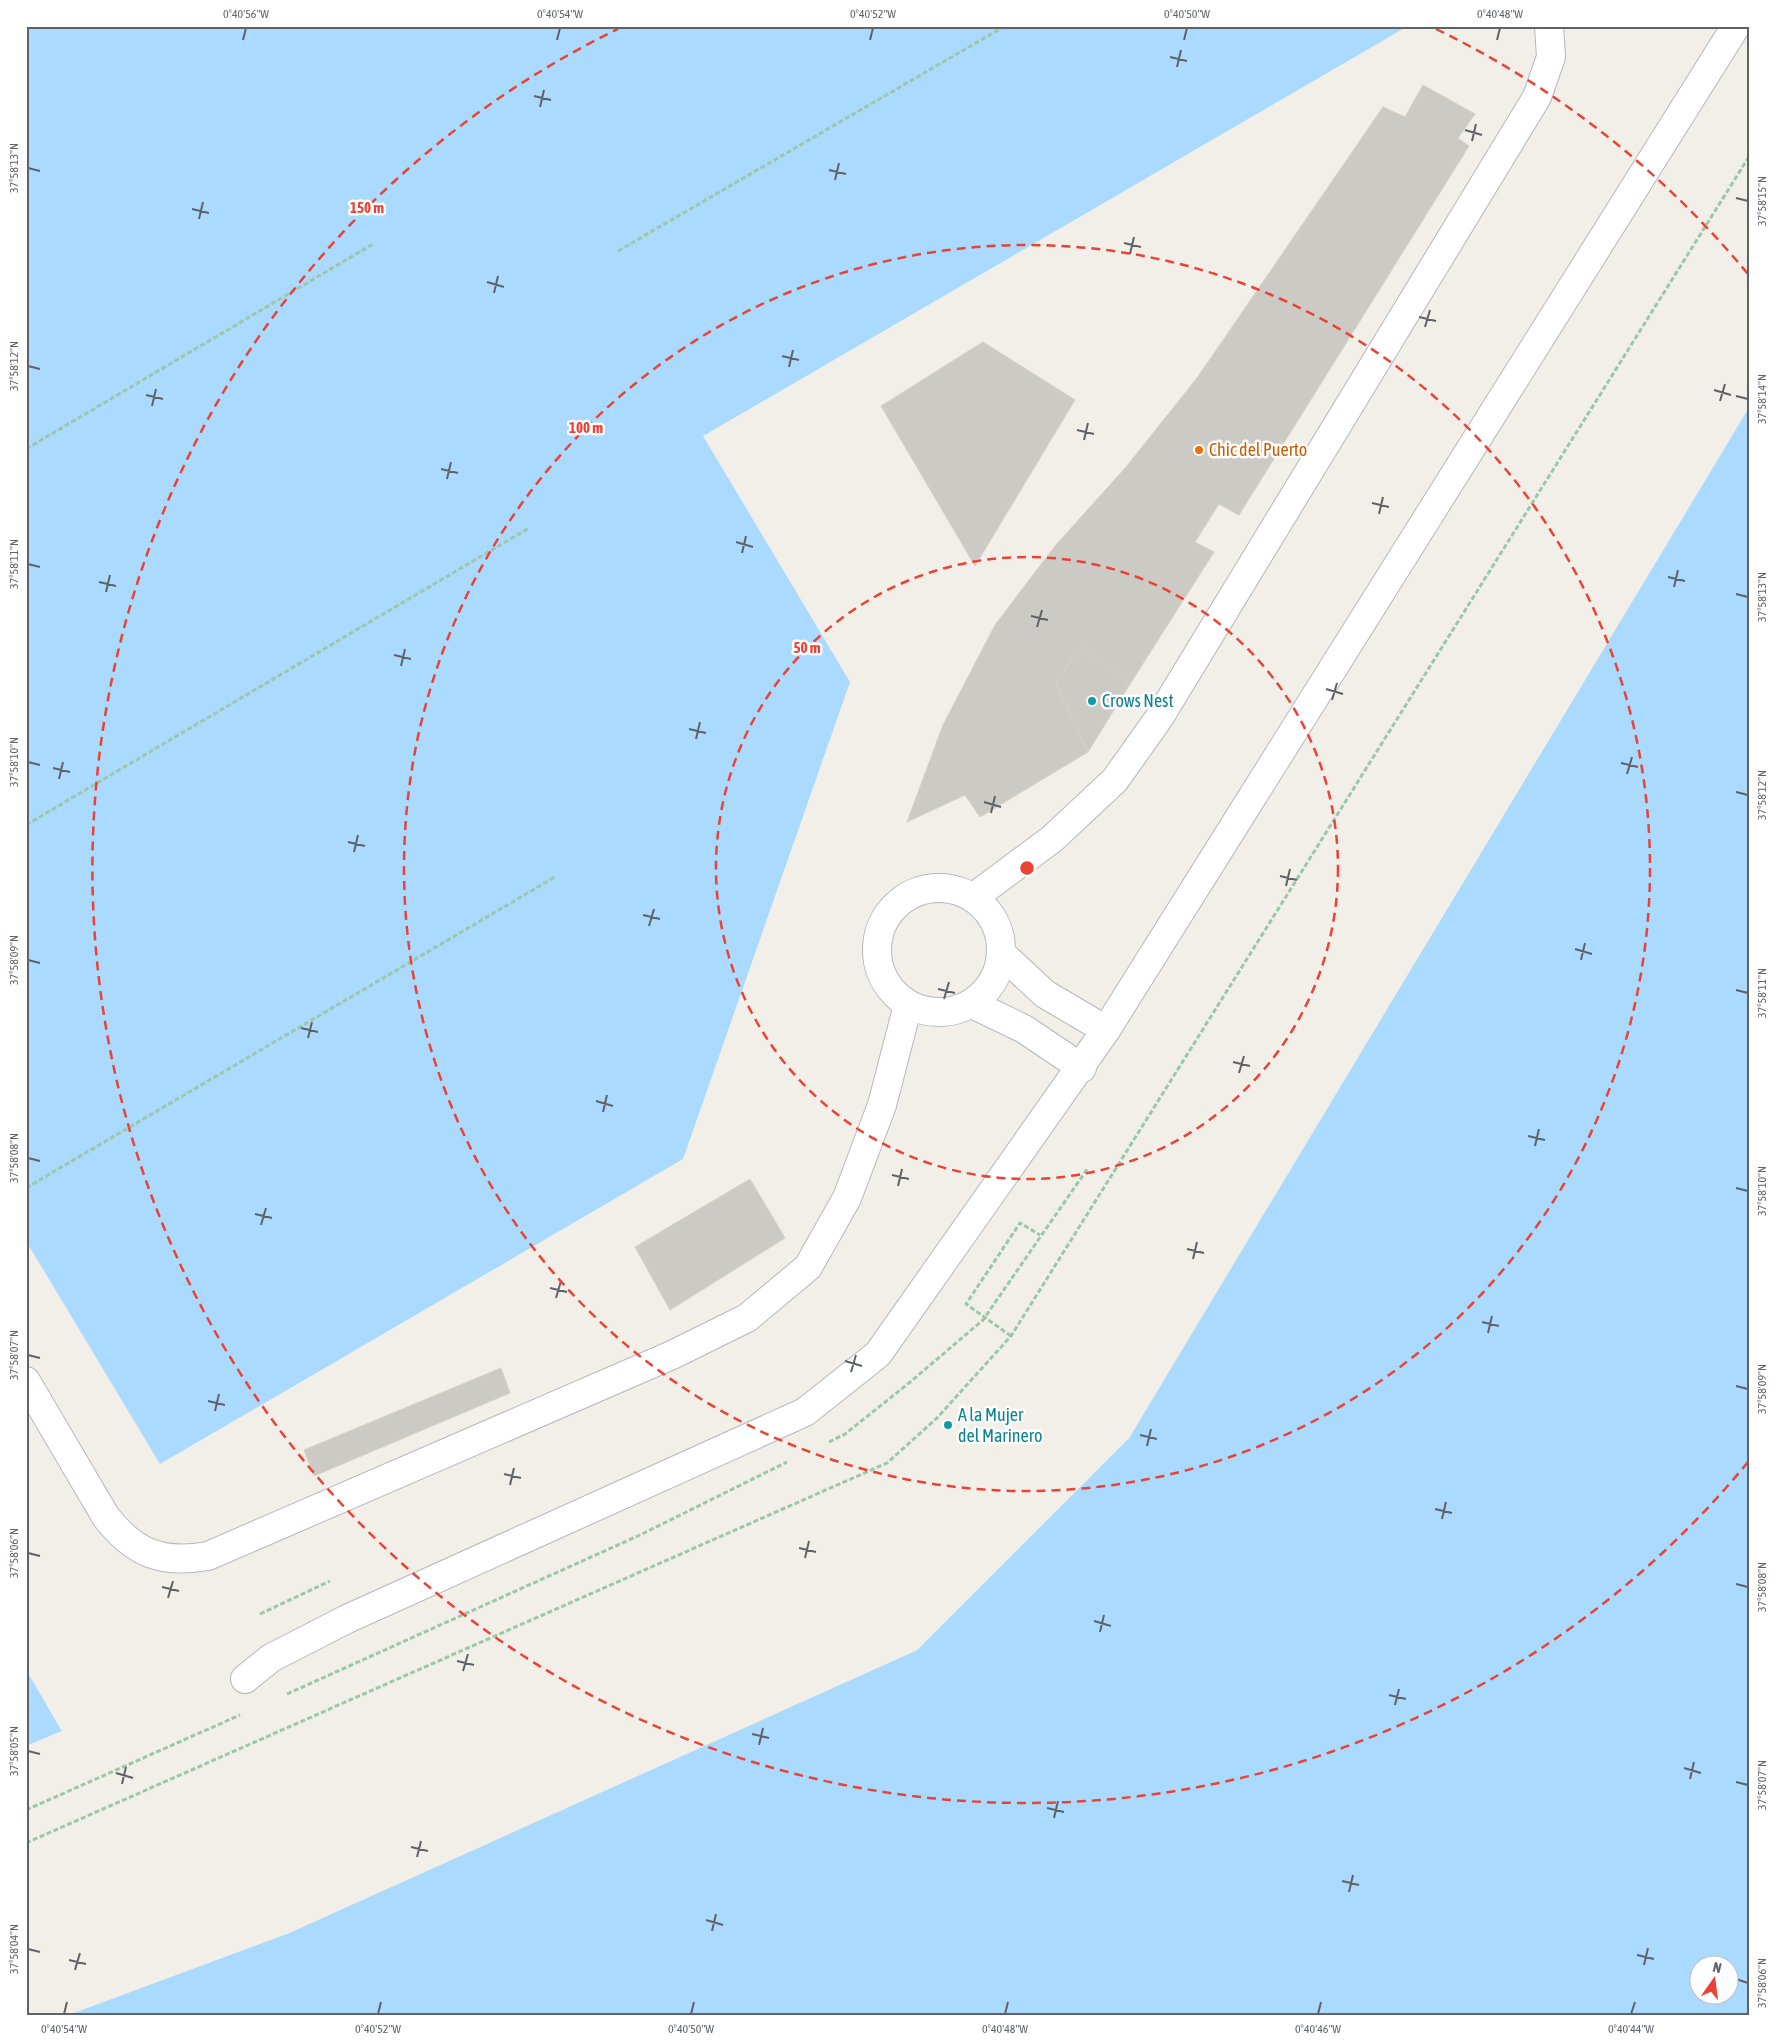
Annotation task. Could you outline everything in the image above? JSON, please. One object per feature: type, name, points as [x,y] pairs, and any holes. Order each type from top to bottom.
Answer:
[{"type":"lane","points":[[974,897],[1052,839],[1115,780],[1159,718],[1537,97],[1551,57],[1549,26]]},
{"type":"lane","points":[[245,1679],[270,1658],[347,1619],[805,1412],[878,1354],[1082,1068],[1736,26]]},
{"type":"lane","points":[[942,886],[974,897],[997,922],[1002,955],[993,983],[972,1004],[941,1013],[908,1005],[884,982],[875,949],[884,916],[909,893],[942,886]]},
{"type":"lane","points":[[1002,955],[1045,994],[1106,1030]]},
{"type":"lane","points":[[972,1004],[1024,1029],[1082,1068]]},
{"type":"lane","points":[[26,1381],[106,1517],[120,1536],[140,1550],[162,1558],[185,1560],[208,1556],[672,1354],[747,1318],[808,1267],[847,1198],[882,1105],[908,1005]]},
{"type":"path","points":[[618,251],[1005,26]]},
{"type":"path","points":[[26,449],[373,244]]},
{"type":"path","points":[[26,825],[529,528]]},
{"type":"path","points":[[26,1188],[555,877]]},
{"type":"path","points":[[1011,1336],[966,1304],[1020,1223],[1040,1235]]},
{"type":"path","points":[[260,1614],[330,1581]]},
{"type":"path","points":[[26,1810],[85,1784]]},
{"type":"water","points":[[26,26],[1408,26],[703,436],[850,682],[683,1159],[160,1464],[26,1241]]},
{"type":"water","points":[[1750,406],[1750,2016],[66,2016],[289,1933],[917,1650],[1129,1438]]},
{"type":"water","points":[[26,1670],[62,1731],[26,1746]]},
{"type":"pier","points":[[1750,403],[1129,1438],[917,1650],[289,1933],[64,2016],[289,1930],[915,1648],[1127,1436]]},
{"type":"pier","points":[[49,1703],[65,1732],[26,1749],[26,1746],[62,1731],[46,1704]]},
{"type":"building","points":[[1423,85],[1475,114],[1458,138],[1469,146],[1239,515],[1219,504],[1195,542],[1214,552],[1130,684],[1080,647],[1056,683],[1088,752],[980,817],[965,795],[907,822],[943,725],[995,625],[1055,546],[1126,467],[1197,378],[1383,107],[1405,117]]},
{"type":"building","points":[[983,342],[1075,400],[975,566],[881,406]]},
{"type":"building","name":"Crows Nest","points":[[1080,647],[1130,684],[1088,752],[1056,683]]},
{"type":"building","points":[[750,1179],[785,1238],[670,1310],[635,1247]]},
{"type":"building","points":[[501,1368],[510,1393],[314,1476],[304,1450]]},
{"type":"place","name":"Chic del Puerto","points":[[1199,450]]},
{"type":"place","name":"Crows Nest","points":[[1092,701]]},
{"type":"place","name":"A la Mujer del Marinero","points":[[948,1425]]}]
